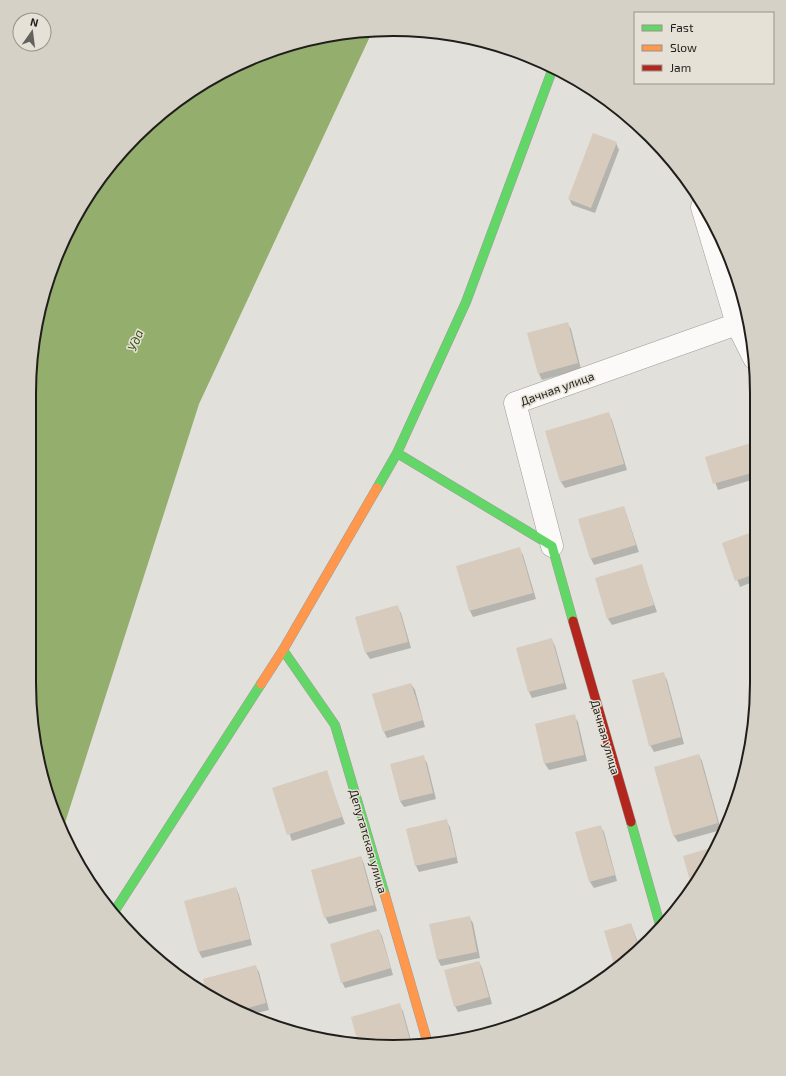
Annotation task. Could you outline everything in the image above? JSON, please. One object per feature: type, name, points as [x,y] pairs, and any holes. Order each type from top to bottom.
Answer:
[{"type":"street","points":[[117,908],[283,650],[397,453],[466,302],[551,73]]},
{"type":"street","points":[[707,225],[737,324],[746,343]]},
{"type":"street","name":"Дачная улица","points":[[659,920],[552,546],[515,403],[737,324]]},
{"type":"street","points":[[397,453],[552,546]]},
{"type":"street","name":"Депутатская улица","points":[[283,650],[335,725],[426,1038]]},
{"type":"water","name":"Уда","points":[[370,37],[199,404],[65,824],[55,798],[43,753],[39,730],[36,683],[37,370],[39,346],[48,301],[63,256],[84,214],[110,176],[141,141],[158,125],[195,96],[235,73],[278,55],[323,43]]},
{"type":"building","points":[[593,133],[617,142],[591,208],[568,199]]},
{"type":"building","points":[[568,322],[578,363],[538,374],[527,333]]},
{"type":"building","points":[[609,412],[624,464],[560,482],[545,431]]},
{"type":"building","points":[[750,443],[750,473],[713,484],[705,457]]},
{"type":"building","points":[[624,506],[636,545],[590,559],[578,519]]},
{"type":"building","points":[[750,533],[750,576],[735,581],[722,543]]},
{"type":"building","points":[[520,547],[533,593],[469,611],[456,566]]},
{"type":"building","points":[[642,564],[654,605],[607,619],[595,578]]},
{"type":"building","points":[[398,605],[408,642],[365,653],[355,617]]},
{"type":"building","points":[[552,638],[564,683],[528,692],[516,648]]},
{"type":"building","points":[[664,672],[681,737],[649,746],[632,680]]},
{"type":"building","points":[[411,683],[423,720],[383,732],[372,694]]},
{"type":"building","points":[[575,714],[584,755],[544,764],[535,724]]},
{"type":"building","points":[[699,754],[718,823],[673,836],[654,767]]},
{"type":"building","points":[[424,755],[433,793],[400,801],[390,764]]},
{"type":"building","points":[[327,770],[342,817],[287,835],[272,788]]},
{"type":"building","points":[[447,819],[456,857],[415,866],[406,829]]},
{"type":"building","points":[[601,825],[615,875],[589,882],[575,832]]},
{"type":"building","points":[[709,848],[690,881],[683,856]]},
{"type":"building","points":[[361,856],[374,905],[324,918],[311,870]]},
{"type":"building","points":[[236,887],[250,939],[198,952],[184,901]]},
{"type":"building","points":[[470,916],[477,952],[437,960],[429,924]]},
{"type":"building","points":[[631,923],[637,943],[614,963],[604,931]]},
{"type":"building","points":[[379,929],[391,968],[341,983],[330,944]]},
{"type":"building","points":[[479,961],[489,997],[454,1007],[444,970]]},
{"type":"building","points":[[256,965],[266,1003],[246,1008],[205,986],[203,979]]},
{"type":"building","points":[[400,1003],[410,1039],[356,1038],[351,1017]]},
{"type":"traffic: fast","points":[[377,488],[397,453],[466,302],[551,73]]},
{"type":"traffic: fast","points":[[397,453],[552,546],[573,621]]},
{"type":"traffic: fast","points":[[283,650],[335,725],[385,895]]},
{"type":"traffic: fast","points":[[117,908],[261,684]]},
{"type":"traffic: fast","points":[[631,822],[659,920]]},
{"type":"traffic: slow","points":[[261,684],[283,650],[377,488]]},
{"type":"traffic: slow","points":[[385,895],[426,1038]]},
{"type":"traffic: jam","points":[[573,621],[631,822]]}]
